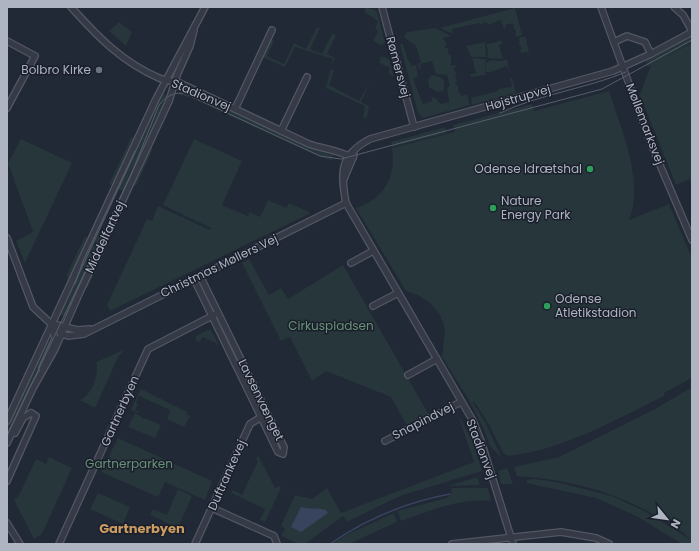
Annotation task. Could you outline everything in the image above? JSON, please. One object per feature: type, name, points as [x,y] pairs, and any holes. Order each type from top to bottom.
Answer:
[{"type":"street","name":"Stadionvej","points":[[71,7],[99,38],[121,57],[166,80],[175,82],[281,131],[318,147],[342,152],[350,157],[343,168],[346,203],[473,421],[513,544]]},
{"type":"street","name":"Middelfartvej","points":[[7,422],[51,324],[166,80],[186,39],[194,28],[205,7]]},
{"type":"street","name":"Rømersvej","points":[[382,7],[414,127]]},
{"type":"street","name":"Møllemarksvej","points":[[601,7],[651,144],[692,240]]},
{"type":"street","points":[[674,7],[683,15],[692,31]]},
{"type":"street","name":"Middelfartvej","points":[[7,443],[33,388],[48,363],[62,334],[168,102],[190,46],[194,28]]},
{"type":"street","points":[[235,109],[272,30]]},
{"type":"street","name":"Højstrupvej","points":[[350,157],[360,145],[370,139],[586,79],[623,67],[651,54],[692,31]]},
{"type":"street","points":[[614,42],[627,36],[645,42],[651,54]]},
{"type":"street","points":[[7,41],[35,56],[7,108]]},
{"type":"street","points":[[281,131],[307,76]]},
{"type":"street","name":"Christmas Møllers Vej","points":[[62,334],[76,336],[92,329],[346,203]]},
{"type":"street","points":[[7,238],[33,307],[62,334]]},
{"type":"street","points":[[351,263],[373,251]]},
{"type":"street","name":"Lavsenvænget","points":[[194,279],[278,452],[283,454],[284,447],[200,276]]},
{"type":"street","points":[[373,306],[398,293]]},
{"type":"street","name":"Gartnerbyen","points":[[59,544],[148,349],[218,312]]},
{"type":"street","points":[[33,388],[55,339],[51,324]]},
{"type":"street","name":"Christmas Møllers Vej","points":[[51,324],[80,330],[92,329]]},
{"type":"street","points":[[408,376],[437,359]]},
{"type":"street","points":[[236,367],[243,363]]},
{"type":"street","points":[[7,481],[36,416],[31,413],[27,403],[29,396]]},
{"type":"street","name":"Snapindvej","points":[[385,441],[461,402]]},
{"type":"street","points":[[7,447],[23,418],[31,413]]},
{"type":"street","name":"Duftrankevej","points":[[195,544],[250,424],[267,414]]},
{"type":"street","points":[[212,508],[274,536],[277,543]]},
{"type":"street","points":[[7,523],[20,544]]},
{"type":"street","points":[[452,544],[561,532],[596,538],[609,544]]},
{"type":"green space","points":[[366,7],[377,11],[385,43],[381,45],[373,41],[378,31],[375,29],[378,21],[364,12]]},
{"type":"green space","points":[[515,8],[522,35],[516,37],[516,30],[514,30],[513,23],[505,25],[506,28],[504,29],[501,20],[488,25],[486,22],[480,25],[480,23],[452,29],[453,34],[440,28]]},
{"type":"green space","points":[[119,22],[132,32],[126,46],[109,31]]},
{"type":"green space","points":[[317,27],[320,28],[310,49],[322,54],[332,34],[336,35],[327,54],[335,58],[331,66],[333,59],[295,47],[285,67],[262,57],[271,39],[274,41],[267,56],[284,64],[294,43],[306,49]]},
{"type":"green space","points":[[435,28],[451,36],[443,38],[447,45],[445,46],[446,49],[448,48],[449,55],[451,55],[451,66],[455,65],[456,67],[453,68],[457,75],[455,75],[457,82],[455,82],[456,85],[458,85],[458,92],[460,92],[461,96],[467,94],[470,105],[423,118],[418,113],[400,44],[403,44],[408,60],[412,66],[416,65],[418,76],[413,79],[423,104],[432,101],[432,98],[434,97],[441,104],[449,102],[447,87],[450,86],[447,75],[436,74],[432,61],[420,64],[421,69],[419,69],[418,63],[421,62],[416,46],[404,37],[407,32]]},
{"type":"green space","points":[[525,36],[529,52],[521,53],[520,49],[522,49],[518,42],[520,42],[519,38]]},
{"type":"green space","points":[[692,36],[692,42],[665,57],[692,43],[692,184],[690,179],[676,185],[640,95],[651,65],[648,67],[646,61]]},
{"type":"green space","points":[[501,40],[502,44],[499,45],[503,59],[487,58],[488,51],[486,44]]},
{"type":"green space","points":[[485,42],[486,57],[471,57],[466,46]]},
{"type":"green space","points":[[381,56],[389,59],[394,77],[388,73],[390,68],[379,63]]},
{"type":"green space","points":[[472,58],[486,59],[485,75],[471,77],[470,74],[476,73]]},
{"type":"green space","points":[[507,59],[510,74],[507,66],[491,72],[486,72],[486,63],[492,60],[502,61]]},
{"type":"green space","points":[[331,69],[334,71],[329,85],[359,101],[371,80],[361,102],[369,106],[367,118],[363,117],[365,106],[326,88]]},
{"type":"green space","points":[[432,75],[440,77],[444,80],[444,90],[438,92],[429,87],[428,79]]},
{"type":"green space","points":[[510,78],[512,78],[516,93],[472,105],[471,98],[498,91],[498,89],[512,87]]},
{"type":"green space","points":[[182,88],[314,149],[333,155],[332,160],[320,157],[189,97],[179,95]]},
{"type":"green space","points":[[609,91],[625,138],[633,173],[633,205],[629,220],[669,204],[692,258],[692,378],[664,393],[664,396],[588,433],[549,447],[528,453],[508,456],[504,454],[488,423],[475,403],[472,401],[486,424],[502,458],[490,446],[469,400],[442,357],[445,329],[440,315],[430,303],[418,295],[406,291],[356,208],[374,199],[386,186],[392,168],[392,148],[455,132],[453,125],[532,104],[534,111]]},
{"type":"green space","points":[[163,93],[167,95],[125,192],[116,188],[158,99]]},
{"type":"green space","points":[[445,127],[447,133],[392,147],[391,142]]},
{"type":"green space","points":[[138,134],[113,186],[109,184],[131,138]]},
{"type":"green space","points":[[21,139],[72,163],[25,263],[16,241],[33,232],[8,163]]},
{"type":"green space","points":[[194,139],[242,161],[222,205],[248,216],[250,212],[260,217],[268,200],[286,208],[289,203],[311,213],[110,311],[107,305],[147,219],[152,221],[158,206],[210,230],[211,228],[163,205]]},
{"type":"green space","points":[[151,143],[152,151],[136,186],[134,185],[134,179]]},
{"type":"green space","points":[[96,231],[105,235],[66,317],[60,314]]},
{"type":"green space","points":[[85,236],[89,239],[68,284],[67,274]]},
{"type":"green space","points":[[104,246],[107,247],[88,287],[82,291]]},
{"type":"green space","name":"Cirkuspladsen","points":[[249,259],[269,295],[281,288],[288,299],[343,265],[429,415],[407,426],[391,397],[326,371],[312,381],[290,337],[281,341],[242,263]]},
{"type":"green space","points":[[210,329],[218,343],[216,347],[216,343],[202,337],[200,342],[196,341],[196,336]]},
{"type":"green space","points":[[47,340],[52,343],[7,439],[7,425]]},
{"type":"green space","points":[[124,350],[119,355],[95,408],[80,400],[88,394],[94,384],[97,372],[96,362]]},
{"type":"green space","points":[[692,387],[692,544],[682,544],[638,517],[596,498],[526,483],[527,480],[535,479],[556,482],[612,496],[644,511],[690,539],[664,520],[609,494],[591,488],[555,480],[517,476],[514,467],[559,457],[657,408]]},
{"type":"green space","points":[[141,389],[187,412],[186,414],[190,416],[184,427],[167,419],[170,410],[139,396],[136,403],[138,404],[135,410],[139,413],[131,410]]},
{"type":"green space","points":[[135,413],[144,419],[145,418],[161,425],[155,438],[128,427]]},
{"type":"green space","points":[[458,415],[472,440],[482,471],[400,496],[347,522],[343,516],[305,544],[299,544],[281,536],[285,529],[281,526],[295,495],[312,499],[327,488],[341,513],[474,462]]},
{"type":"green space","name":"Gartnerparken","points":[[118,438],[212,481],[205,500],[165,482],[158,497],[101,472]]},
{"type":"green space","points":[[258,455],[275,488],[280,486],[281,488],[265,522],[260,520],[265,509],[231,493],[233,490],[242,495],[258,461],[256,460]]},
{"type":"green space","points":[[49,457],[72,468],[42,534],[34,539],[14,500],[19,495],[36,459],[46,464]]},
{"type":"green space","points":[[507,468],[513,484],[501,484],[498,471]]},
{"type":"green space","points":[[477,477],[480,485],[448,486]]},
{"type":"green space","points":[[451,488],[488,488],[491,501],[468,501],[457,503],[434,509],[401,521],[397,511],[447,498],[452,493]]},
{"type":"green space","points":[[178,489],[192,496],[178,528],[150,515],[153,509],[167,515]]},
{"type":"green space","points":[[98,493],[130,507],[123,524],[90,509]]},
{"type":"green space","points":[[394,513],[397,522],[349,544],[333,544],[346,535]]},
{"type":"water","points":[[301,507],[323,509],[328,513],[301,532],[291,527]]},
{"type":"waterway","points":[[330,544],[372,519],[418,502],[450,494]]},
{"type":"tram line","points":[[7,436],[131,175],[159,105],[168,97],[178,93],[186,94],[320,156],[341,159],[602,89],[692,40]]},
{"type":"tram line","points":[[500,113],[515,106],[595,83],[626,72]]},
{"type":"tram line","points":[[75,284],[83,261],[135,151]]},
{"type":"place","name":"Bolbro Kirke","points":[[99,70]]},
{"type":"place","name":"Odense Idrætshal","points":[[590,169]]},
{"type":"place","name":"Nature Energy Park","points":[[493,208]]},
{"type":"place","name":"Odense Atletikstadion","points":[[547,306]]},
{"type":"district","name":"Gartnerbyen","points":[[142,528]]}]
